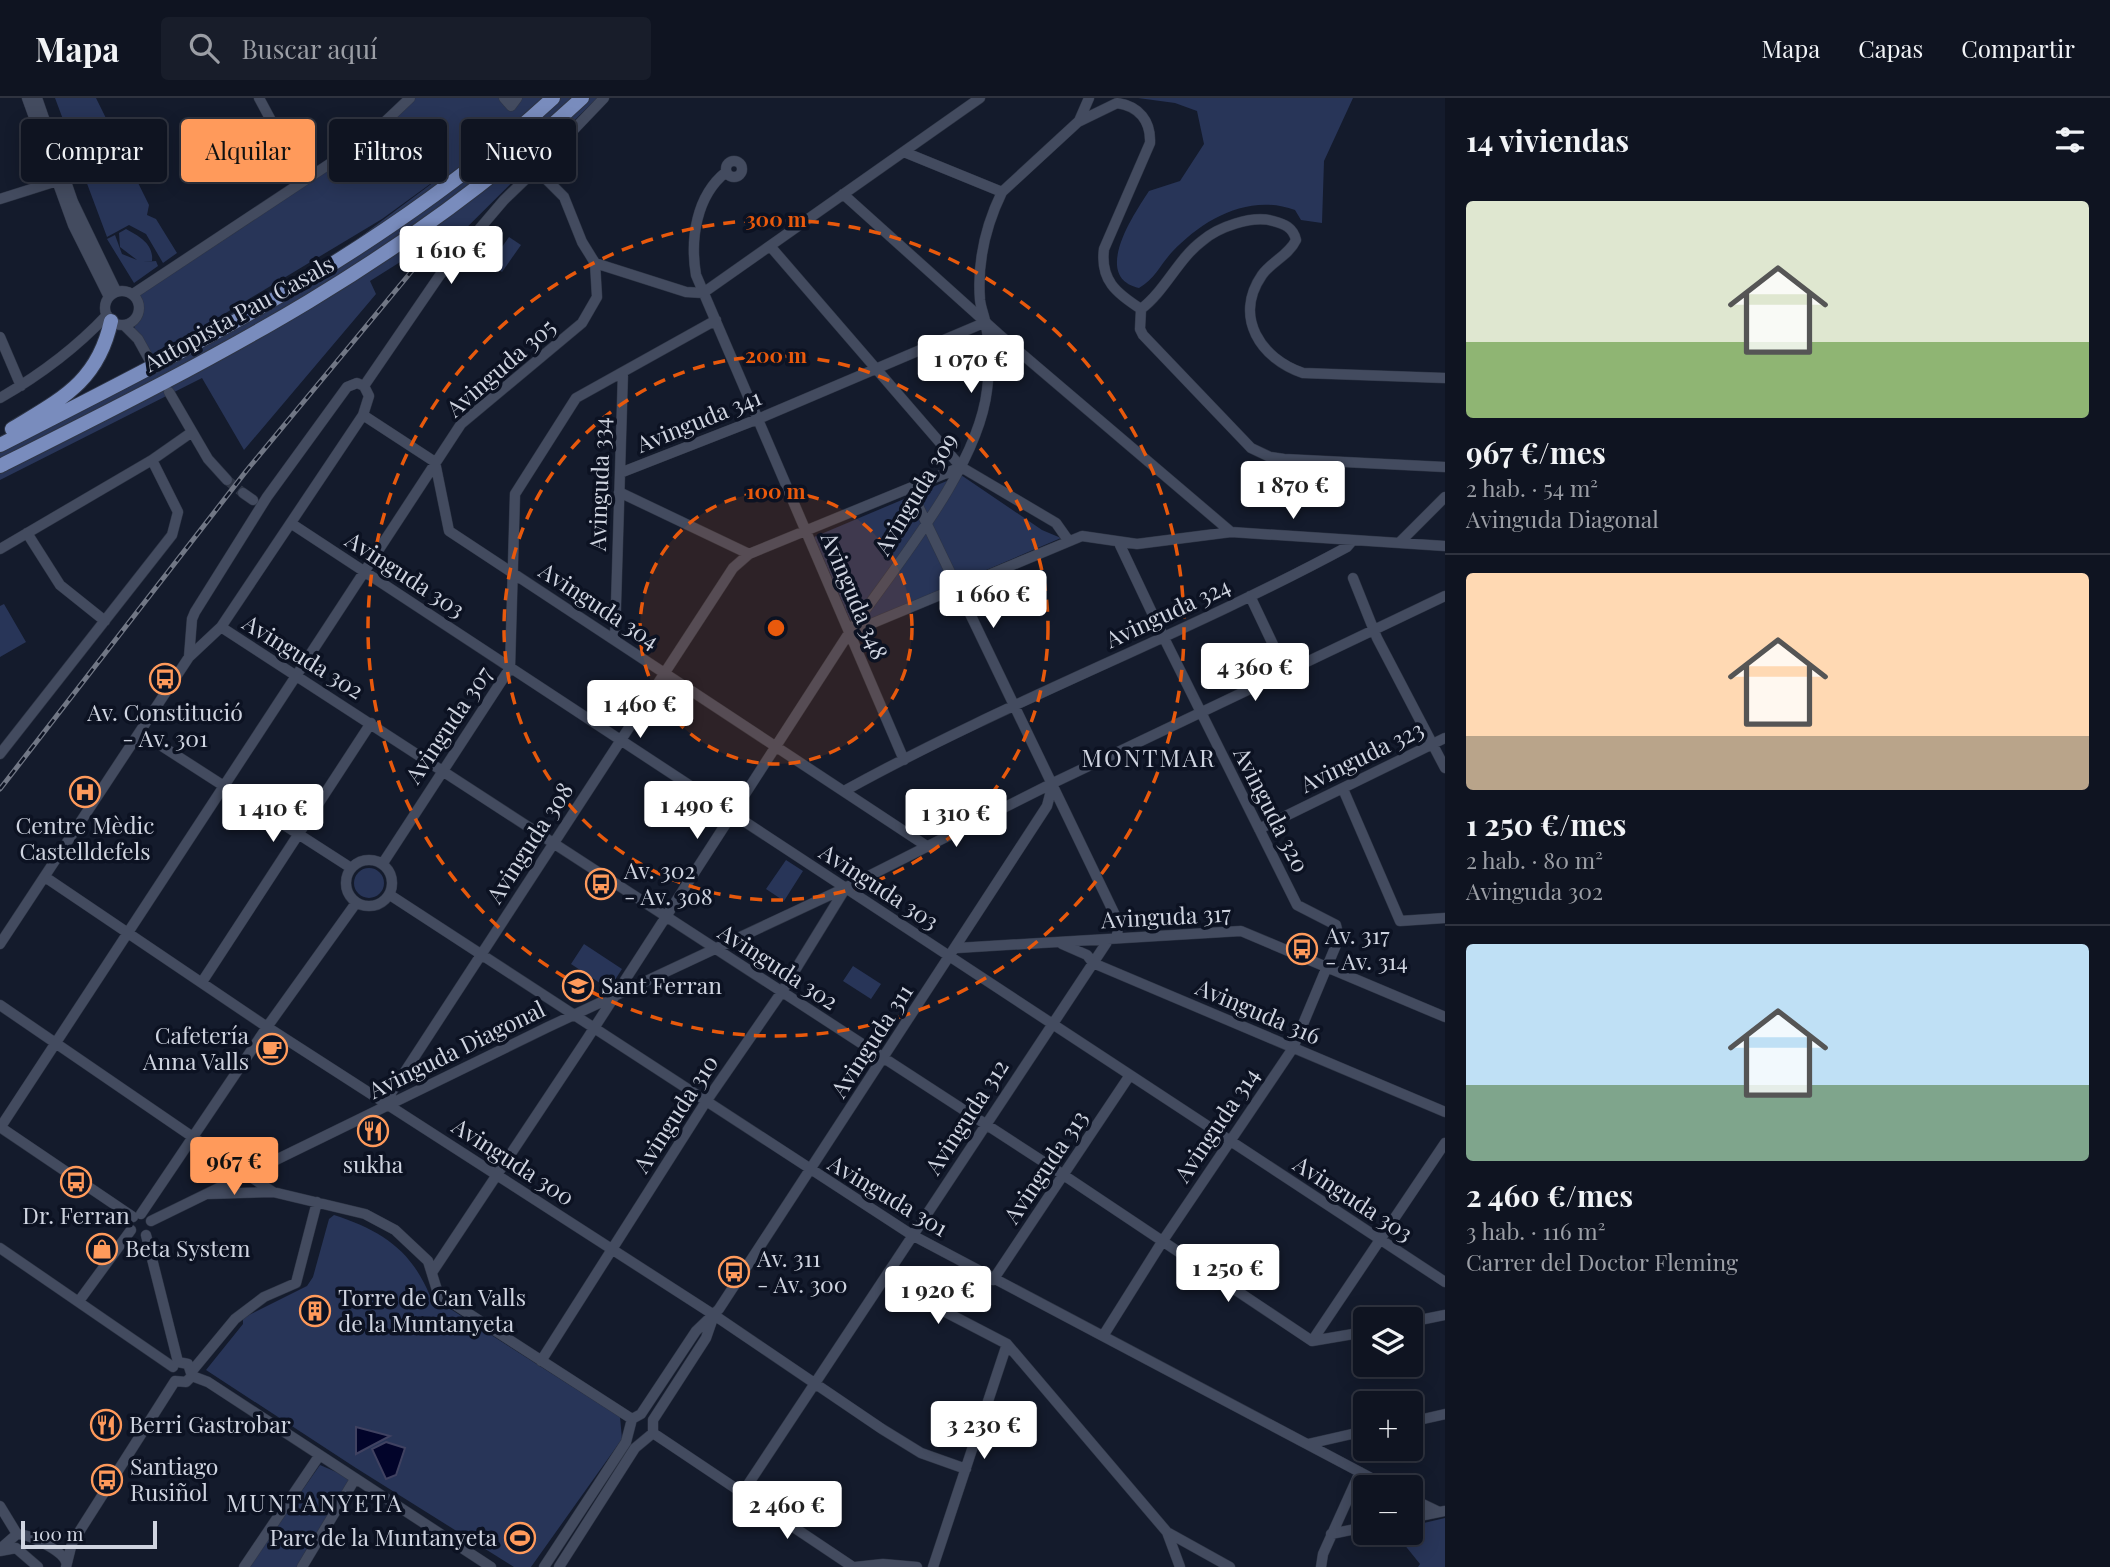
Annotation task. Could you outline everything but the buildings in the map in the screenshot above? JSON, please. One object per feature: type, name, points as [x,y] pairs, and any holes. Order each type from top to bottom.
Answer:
[{"type":"highway","name":"Autopista Pau Casals","points":[[0,445],[188,348],[345,259],[461,177],[554,98]]},
{"type":"highway","name":"Autopista Pau Casals","points":[[0,466],[189,370],[361,271],[473,193],[582,98]]},
{"type":"highway","points":[[0,437],[77,387],[100,356],[114,320]]},
{"type":"street","points":[[27,98],[35,119]]},
{"type":"street","points":[[37,98],[43,119]]},
{"type":"street","points":[[259,98],[270,119]]},
{"type":"street","points":[[315,172],[370,135],[410,98]]},
{"type":"street","points":[[504,98],[510,106],[517,98]]},
{"type":"street","points":[[576,127],[604,98]]},
{"type":"street","points":[[595,262],[686,292],[704,293],[981,98]]},
{"type":"street","points":[[1079,121],[1089,98]]},
{"type":"street","points":[[904,152],[1002,192],[1079,121],[1117,103],[1137,110],[1149,125],[1150,143],[1104,248],[1103,261],[1108,282],[1116,292],[1141,309]]},
{"type":"street","name":"Avinguda 348","points":[[726,172],[708,191],[693,235],[692,254],[704,293],[904,760]]},
{"type":"street","points":[[0,199],[54,182]]},
{"type":"street","points":[[61,182],[112,294],[114,320],[138,339]]},
{"type":"street","points":[[133,294],[300,182]]},
{"type":"street","points":[[364,387],[440,275],[523,182]]},
{"type":"street","name":"Avinguda 305","points":[[0,1128],[461,424],[582,324],[597,297],[595,262],[578,233],[564,197],[549,182]]},
{"type":"street","name":"Avinguda 309","points":[[433,1271],[961,467],[979,424],[987,392],[986,322],[980,296],[983,237],[1002,192]]},
{"type":"street","points":[[843,194],[986,322],[1231,532]]},
{"type":"street","points":[[1445,378],[1303,373],[1285,367],[1272,358],[1259,344],[1251,324],[1250,306],[1261,276],[1296,240],[1294,232],[1286,225],[1268,220],[1229,227],[1201,241],[1141,309],[1140,329],[1143,335],[1251,448],[1260,453],[1284,459],[1445,467]]},
{"type":"street","points":[[770,246],[961,467],[1056,523],[1068,540]]},
{"type":"street","points":[[112,294],[126,290],[133,294],[140,307],[135,320],[138,339],[149,359]]},
{"type":"street","points":[[0,398],[114,320],[135,320]]},
{"type":"street","name":"Avinguda 307","points":[[383,863],[510,668],[516,494],[576,398],[716,320]]},
{"type":"street","name":"Avinguda 341","points":[[620,473],[758,419],[986,322]]},
{"type":"street","points":[[0,337],[21,386]]},
{"type":"street","name":"Avinguda 334","points":[[615,638],[623,372]]},
{"type":"street","points":[[0,944],[189,657],[221,628],[292,524],[363,415],[369,396],[364,387],[357,383],[347,387],[267,497],[195,612],[189,657]]},
{"type":"street","points":[[169,392],[208,459],[227,480]]},
{"type":"street","points":[[363,415],[435,463]]},
{"type":"street","points":[[0,549],[152,460],[192,432]]},
{"type":"street","points":[[0,754],[172,535],[178,522],[176,502],[152,460]]},
{"type":"street","name":"Avinguda 304","points":[[435,463],[449,531],[846,790],[928,847]]},
{"type":"street","name":"Avinguda 308","points":[[390,1105],[391,1093],[479,955],[733,568],[749,554],[961,467]]},
{"type":"street","points":[[910,489],[1118,922],[1113,939]]},
{"type":"street","points":[[619,492],[749,554]]},
{"type":"street","points":[[243,493],[253,500],[256,515]]},
{"type":"street","points":[[253,500],[267,497]]},
{"type":"street","points":[[1400,542],[1445,497]]},
{"type":"street","name":"Avinguda 303","points":[[292,524],[845,888],[954,952],[1229,1142],[1445,1282]]},
{"type":"street","points":[[849,634],[1068,540],[1096,536],[1119,543],[1136,544],[1231,532],[1445,546]]},
{"type":"street","points":[[27,533],[60,585],[105,621]]},
{"type":"street","name":"Avinguda 324","points":[[846,790],[1013,707],[1250,596],[1335,554],[1353,540]]},
{"type":"street","name":"Avinguda 320","points":[[1119,543],[1297,905],[1336,925]]},
{"type":"street","points":[[1353,578],[1398,682],[1445,768]]},
{"type":"street","points":[[1250,596],[1286,672]]},
{"type":"street","name":"Avinguda Diagonal","points":[[151,1221],[572,1016],[845,888],[1053,783],[1445,596]]},
{"type":"street","name":"Avinguda 302","points":[[221,628],[1063,1175],[1312,1341]]},
{"type":"street","points":[[191,633],[198,637],[209,637]]},
{"type":"street","points":[[202,982],[371,723]]},
{"type":"street","points":[[140,732],[223,788],[351,868]]},
{"type":"street","name":"Avinguda 323","points":[[1259,829],[1445,738]]},
{"type":"street","name":"Avinguda 311","points":[[714,1315],[954,952],[1047,806],[1053,783]]},
{"type":"street","points":[[1343,789],[1401,921],[1445,918]]},
{"type":"street","points":[[364,860],[383,863],[391,874],[390,895],[367,906],[356,903],[348,894],[346,882],[351,868],[364,860]]},
{"type":"street","name":"Avinguda 300","points":[[45,877],[267,1027],[714,1315],[921,1453],[965,1469]]},
{"type":"street","name":"Avinguda 310","points":[[541,1361],[705,1103],[781,993],[845,888]]},
{"type":"street","name":"Avinguda 301","points":[[390,895],[912,1236],[1366,1475]]},
{"type":"street","points":[[79,1301],[131,1230],[137,1216],[267,1027],[356,903]]},
{"type":"street","name":"Avinguda 314","points":[[1103,1336],[1162,1242],[1293,1048],[1339,938],[1336,925]]},
{"type":"street","name":"Avinguda 317","points":[[954,952],[1060,942],[1241,931],[1445,1017]]},
{"type":"street","name":"Avinguda 312","points":[[743,1492],[817,1384],[984,1124],[1093,963],[1113,939]]},
{"type":"street","name":"Avinguda 316","points":[[1060,942],[1087,955],[1093,963],[1445,1112]]},
{"type":"street","points":[[0,1005],[273,1192],[365,1214],[395,1230],[428,1261],[433,1271],[434,1283],[443,1297],[634,1420],[653,1420]]},
{"type":"street","name":"Avinguda 313","points":[[993,1280],[1130,1075]]},
{"type":"street","points":[[0,1128],[137,1216],[151,1221],[152,1228],[146,1236],[176,1365],[172,1376],[175,1381]]},
{"type":"street","points":[[1312,1341],[1445,1143]]},
{"type":"street","name":"Avinguda Diagonal","points":[[205,1194],[273,1192]]},
{"type":"street","points":[[175,1381],[186,1382],[234,1319],[264,1297],[296,1283],[317,1202]]},
{"type":"street","points":[[131,1230],[140,1236],[146,1236]]},
{"type":"street","points":[[0,1248],[176,1365],[188,1364],[192,1374],[319,1457],[345,1470],[491,1567]]},
{"type":"street","points":[[884,1280],[1007,1344],[1167,1532],[1181,1567]]},
{"type":"street","points":[[559,1567],[635,1448],[649,1435],[653,1420],[706,1338],[714,1315]]},
{"type":"street","points":[[544,1567],[626,1442],[634,1420],[696,1331],[714,1315]]},
{"type":"street","points":[[1423,1319],[1445,1315]]},
{"type":"street","points":[[1312,1341],[1353,1334]]},
{"type":"street","points":[[933,1567],[1007,1344]]},
{"type":"street","points":[[66,1566],[72,1543],[175,1381]]},
{"type":"street","points":[[1423,1419],[1445,1414]]},
{"type":"street","points":[[634,1420],[636,1437],[649,1435],[743,1492],[854,1567],[883,1564],[917,1567]]},
{"type":"street","points":[[1308,1444],[1353,1434]]},
{"type":"street","points":[[244,1567],[319,1457]]},
{"type":"street","points":[[1321,1567],[1331,1534],[1360,1472]]},
{"type":"street","points":[[302,1567],[355,1479]]},
{"type":"street","points":[[1423,1504],[1442,1512]]},
{"type":"street","points":[[0,1506],[17,1534]]},
{"type":"street","points":[[1423,1516],[1442,1512]]},
{"type":"street","points":[[1331,1534],[1353,1529]]},
{"type":"street","points":[[1167,1532],[1230,1567]]},
{"type":"street","points":[[0,1550],[17,1534],[27,1534],[56,1550],[66,1566]]},
{"type":"street","points":[[0,1550],[16,1548],[39,1567],[41,1556],[72,1543]]},
{"type":"shaded area","points":[[55,98],[96,98],[106,119],[63,119]]},
{"type":"shaded area","points":[[410,98],[504,98],[512,109],[522,98],[597,98],[576,119],[461,119],[461,182],[513,182],[425,269],[405,259],[370,281],[376,294],[244,450],[202,378],[0,480],[0,439],[150,360],[340,252],[434,182],[447,182],[447,119],[386,119]]},
{"type":"shaded area","points":[[1138,98],[1353,98],[1324,161],[1322,223],[1301,220],[1295,210],[1278,206],[1244,207],[1228,212],[1198,229],[1172,252],[1153,276],[1139,288],[1125,282],[1118,271],[1117,259],[1120,244],[1134,214],[1149,191],[1180,181],[1204,144],[1197,111],[1175,103]]},
{"type":"shaded area","points":[[329,165],[329,182],[433,182],[382,219],[149,359],[134,329],[140,307],[136,297],[304,182],[315,182],[315,174]]},
{"type":"shaded area","points":[[86,182],[138,182],[149,205],[147,215],[156,219],[177,253],[163,263],[146,234],[129,225],[107,237]]},
{"type":"shaded area","points":[[126,229],[140,238],[151,250],[152,261],[143,262],[156,261],[158,266],[134,283],[107,239],[115,235],[122,254],[137,260],[120,247],[119,233]]},
{"type":"shaded area","points":[[509,237],[521,245],[502,272],[490,264]]},
{"type":"shaded area","points":[[961,475],[1042,530],[1061,538],[853,627],[814,537]]},
{"type":"shaded area","points":[[4,604],[26,642],[0,657],[0,606]]},
{"type":"shaded area","points":[[600,691],[628,709],[620,721],[593,704]]},
{"type":"shaded area","points":[[786,860],[803,871],[784,901],[766,889]]},
{"type":"shaded area","points":[[369,868],[375,869],[383,877],[383,889],[375,897],[369,898],[363,897],[355,889],[354,883],[355,877],[363,869]]},
{"type":"shaded area","points":[[584,944],[622,969],[609,989],[571,964]]},
{"type":"shaded area","points":[[853,966],[881,984],[871,999],[843,981]]},
{"type":"shaded area","name":"Parc de la Muntanyeta","points":[[334,1215],[366,1227],[392,1244],[413,1266],[430,1296],[620,1417],[622,1439],[531,1567],[514,1567],[206,1370],[243,1324],[243,1318],[307,1286],[313,1277],[329,1219]]},
{"type":"shaded area","points":[[356,1427],[390,1436],[356,1454]]},
{"type":"shaded area","points":[[386,1442],[405,1448],[396,1475],[386,1479],[372,1449]]},
{"type":"shaded area","points":[[320,1465],[348,1477],[349,1487],[297,1567],[248,1567]]},
{"type":"shaded area","points":[[1445,1518],[1445,1567],[1418,1567],[1420,1564],[1405,1545],[1423,1545],[1423,1523]]},
{"type":"tunnel","points":[[227,480],[243,493]]},
{"type":"railway","points":[[0,789],[247,470],[416,266]]},
{"type":"place","name":"Av. Constitució - Av. 301","points":[[165,679]]},
{"type":"place","name":"Centre Mèdic Castelldefels","points":[[85,792]]},
{"type":"place","name":"Av. 302 - Av. 308","points":[[601,884]]},
{"type":"place","name":"Av. 317 - Av. 314","points":[[1302,949]]},
{"type":"place","name":"Sant Ferran","points":[[578,986]]},
{"type":"place","name":"Cafetería Anna Valls","points":[[272,1049]]},
{"type":"place","name":"sukha","points":[[373,1131]]},
{"type":"place","name":"Dr. Ferran","points":[[76,1182]]},
{"type":"place","name":"Beta System","points":[[102,1249]]},
{"type":"place","name":"Av. 311 - Av. 300","points":[[734,1272]]},
{"type":"place","name":"Torre de Can Valls de la Muntanyeta","points":[[315,1311]]},
{"type":"place","name":"Berri Gastrobar","points":[[106,1425]]},
{"type":"place","name":"Santiago Rusiñol","points":[[107,1480]]},
{"type":"place","name":"Parc de la Muntanyeta","points":[[520,1538]]},
{"type":"district","name":"MONTMAR","points":[[1149,759]]},
{"type":"district","name":"MUNTANYETA","points":[[315,1504]]}]
